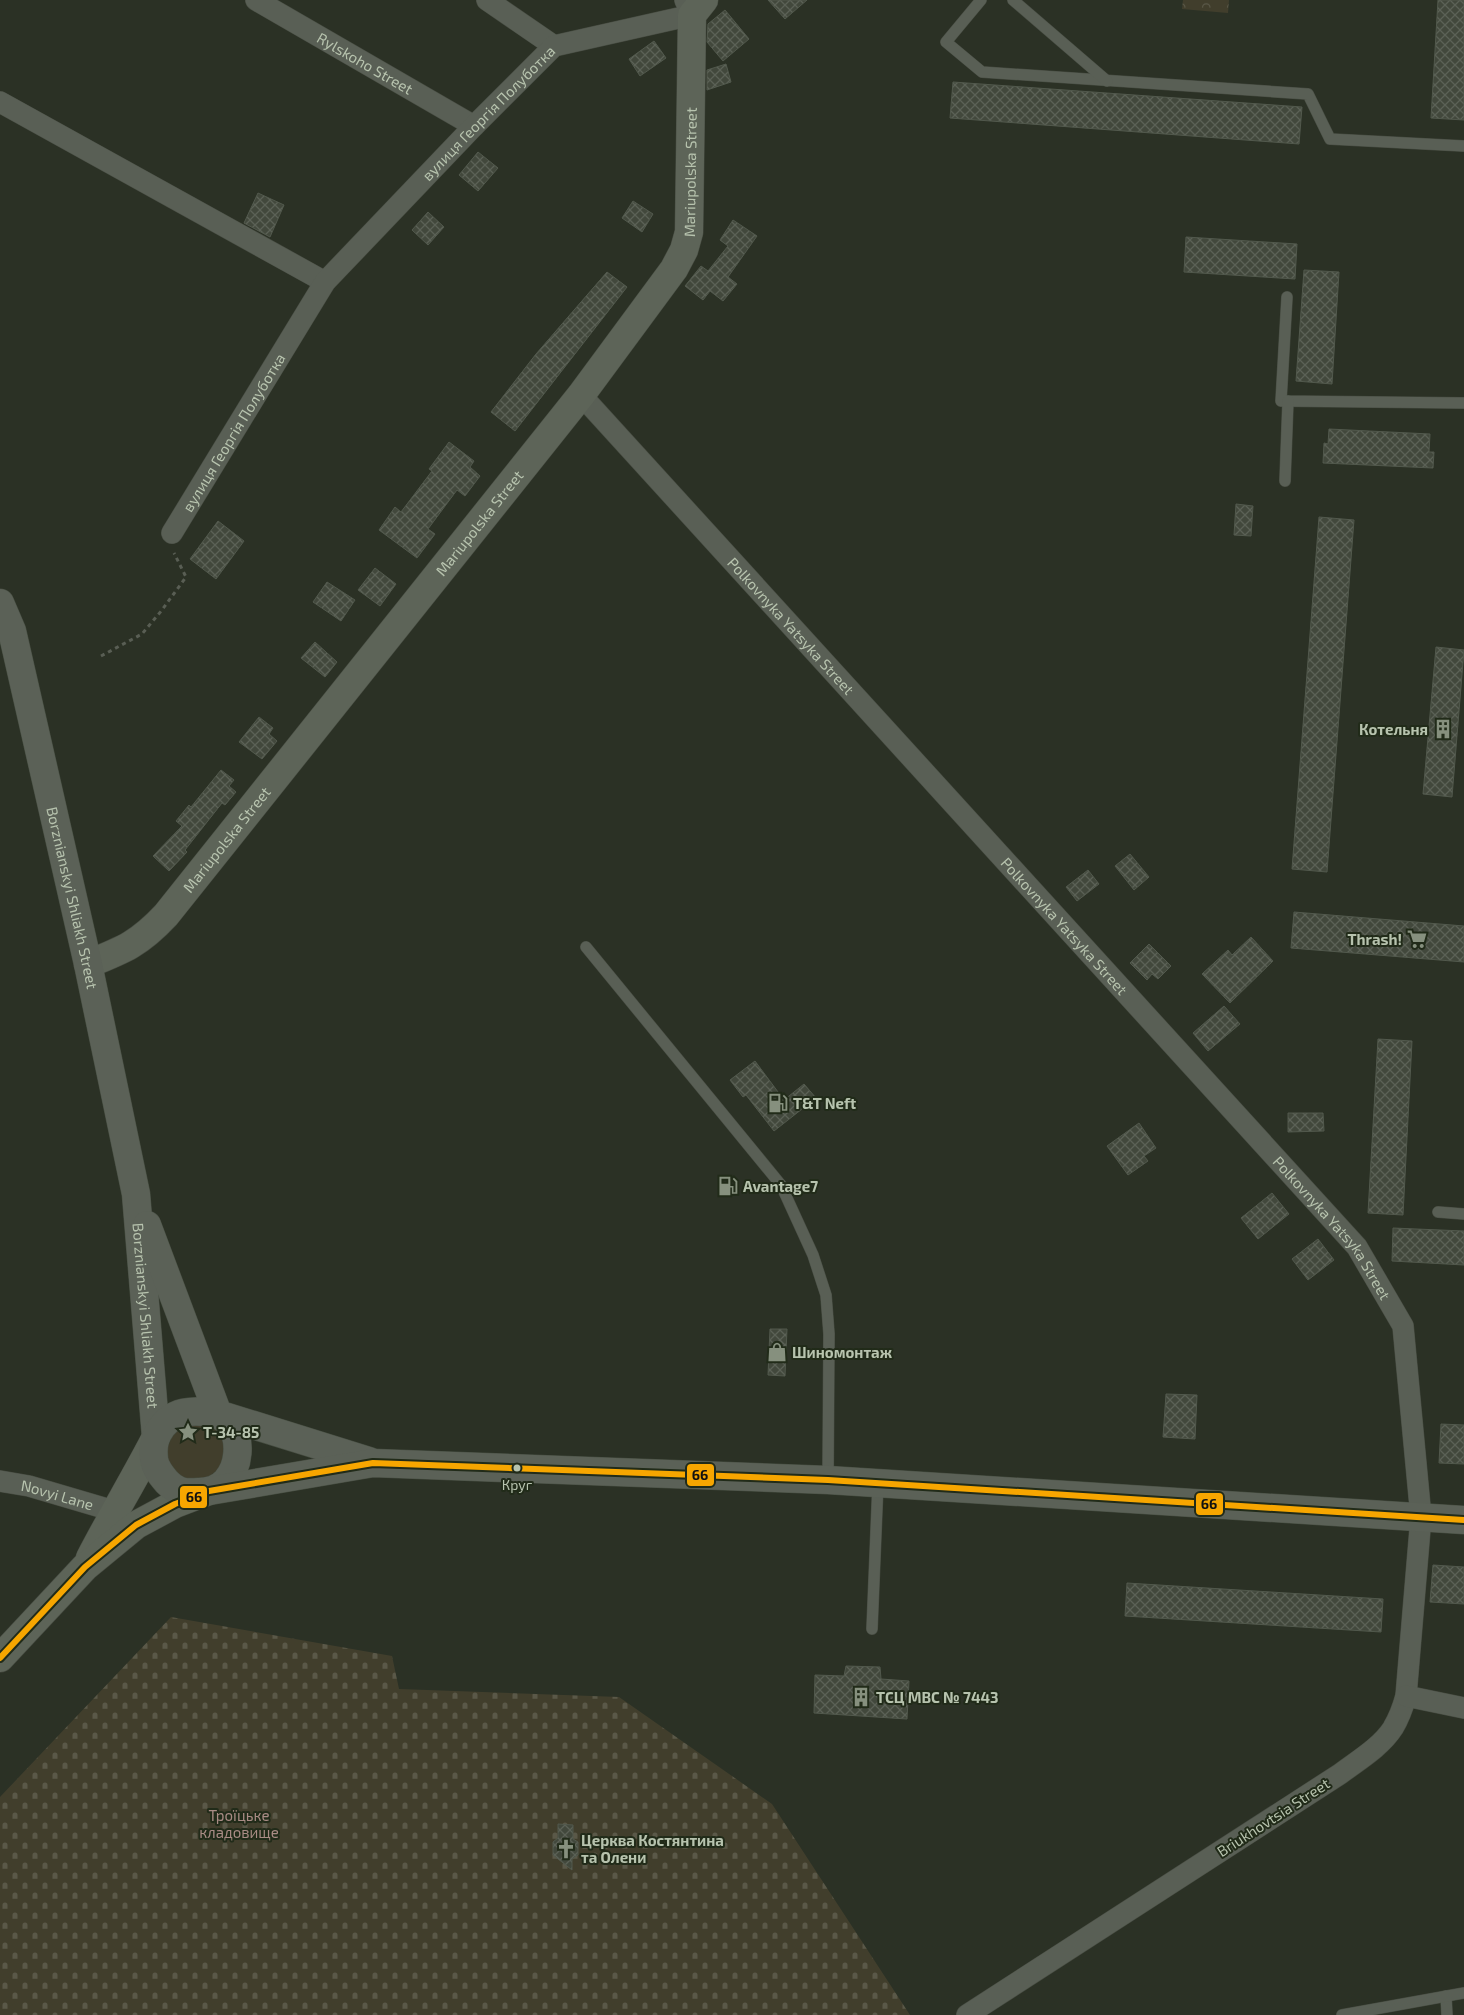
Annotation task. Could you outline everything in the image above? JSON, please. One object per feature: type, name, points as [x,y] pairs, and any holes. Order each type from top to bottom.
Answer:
[{"type":"main road","name":"Borznianskyi Shliakh Street","points":[[0,603],[12,631],[88,964],[136,1194],[156,1437]]},
{"type":"main road","name":"Borznianskyi Shliakh Street","points":[[136,1194],[218,1414]]},
{"type":"main road","points":[[373,1463],[203,1410],[180,1413],[168,1420],[156,1437],[154,1460],[158,1470],[174,1488],[184,1493],[209,1491],[373,1463],[828,1480],[1464,1520]]},
{"type":"main road","points":[[209,1491],[225,1482],[235,1466],[237,1455],[234,1432],[230,1424],[218,1414]]},
{"type":"street","name":"Rylskoho Street","points":[[256,0],[474,126]]},
{"type":"street","points":[[487,0],[554,46]]},
{"type":"street","name":"вулиця Георгія Полуботка","points":[[172,533],[325,282],[474,126],[554,46],[696,4]]},
{"type":"street","name":"Mariupolska Street","points":[[88,964],[130,947],[149,934],[166,915],[581,394],[656,295],[684,250],[689,232],[696,4]]},
{"type":"street","points":[[0,102],[325,282]]},
{"type":"street","name":"Polkovnyka Yatsyka Street","points":[[581,394],[1358,1247],[1403,1326],[1421,1517]]},
{"type":"street","points":[[85,1567],[114,1511],[135,1479],[156,1437]]},
{"type":"street","name":"Novyi Lane","points":[[0,1481],[29,1486],[114,1511]]},
{"type":"street","points":[[0,1658],[85,1567],[136,1525],[175,1504],[209,1491]]},
{"type":"street","name":"Briukhovtsia Street","points":[[967,2015],[1340,1774],[1392,1730],[1406,1696],[1421,1517]]},
{"type":"street","points":[[1406,1696],[1464,1708]]},
{"type":"lane","points":[[981,0],[946,42],[982,72],[1308,94],[1330,139],[1464,146]]},
{"type":"lane","points":[[1013,0],[1107,81]]},
{"type":"lane","points":[[1288,297],[1281,401],[1464,403]]},
{"type":"lane","points":[[1285,481],[1288,401]]},
{"type":"lane","points":[[586,947],[781,1184],[813,1255],[826,1295],[829,1334],[828,1480]]},
{"type":"lane","points":[[1438,1212],[1464,1214]]},
{"type":"lane","points":[[872,1629],[878,1483]]},
{"type":"lane","points":[[1342,2015],[1464,1993]]},
{"type":"lane","points":[[1446,1996],[1447,2015]]},
{"type":"path","points":[[101,656],[142,634],[186,577],[172,550],[172,533]]},
{"type":"green space","points":[[1183,0],[1229,0],[1228,13],[1182,9]]},
{"type":"green space","points":[[201,1420],[218,1430],[225,1440],[226,1452],[222,1463],[215,1472],[205,1479],[194,1481],[183,1478],[173,1469],[167,1458],[166,1450],[173,1430]]},
{"type":"green space","name":"Троїцьке кладовище","points":[[171,1617],[392,1656],[399,1689],[619,1697],[772,1804],[910,2015],[0,2015],[0,1797]]},
{"type":"building","points":[[768,0],[807,0],[785,19]]},
{"type":"building","points":[[1438,0],[1464,0],[1464,120],[1431,118]]},
{"type":"building","points":[[725,10],[749,39],[723,61],[707,42],[708,24]]},
{"type":"building","points":[[654,41],[666,58],[640,76],[629,59]]},
{"type":"building","points":[[726,64],[731,82],[707,90],[707,70]]},
{"type":"building","points":[[953,82],[1302,107],[1299,144],[950,118]]},
{"type":"building","points":[[478,152],[498,168],[478,191],[459,175]]},
{"type":"building","points":[[258,193],[284,205],[270,237],[244,223]]},
{"type":"building","points":[[633,201],[653,214],[642,232],[622,218]]},
{"type":"building","points":[[428,212],[444,227],[428,245],[412,230]]},
{"type":"building","points":[[733,220],[757,236],[728,277],[737,284],[723,301],[710,291],[703,300],[685,286],[701,266],[708,271],[728,246],[720,240]]},
{"type":"building","points":[[1186,237],[1297,244],[1295,279],[1184,272]]},
{"type":"building","points":[[1304,270],[1339,272],[1332,384],[1296,381]]},
{"type":"building","points":[[607,272],[627,287],[515,431],[491,412],[536,354]]},
{"type":"building","points":[[1329,429],[1430,434],[1429,452],[1434,452],[1433,468],[1323,463],[1324,443],[1328,444]]},
{"type":"building","points":[[449,442],[474,461],[470,467],[480,476],[465,496],[457,490],[428,529],[435,534],[417,558],[379,530],[395,507],[401,512],[432,471],[429,469]]},
{"type":"building","points":[[1236,504],[1253,506],[1251,536],[1234,535]]},
{"type":"building","points":[[1319,517],[1354,520],[1327,872],[1292,869]]},
{"type":"building","points":[[218,521],[244,541],[216,579],[190,559]]},
{"type":"building","points":[[375,568],[396,584],[380,606],[358,590]]},
{"type":"building","points":[[327,582],[355,600],[341,621],[313,602]]},
{"type":"building","points":[[315,642],[337,662],[325,677],[301,658]]},
{"type":"building","name":"Котельня","points":[[1436,647],[1464,650],[1452,797],[1423,794]]},
{"type":"building","points":[[259,717],[273,728],[269,734],[277,741],[262,759],[239,742]]},
{"type":"building","points":[[221,770],[234,780],[229,786],[236,792],[225,805],[222,803],[185,850],[187,852],[169,871],[153,856],[182,826],[176,821],[189,805],[191,807]]},
{"type":"building","points":[[1130,854],[1149,877],[1134,890],[1115,866]]},
{"type":"building","points":[[1088,870],[1099,884],[1077,901],[1066,887]]},
{"type":"building","points":[[1294,912],[1464,926],[1464,962],[1291,948]]},
{"type":"building","points":[[1251,937],[1273,961],[1230,1003],[1202,974],[1228,950],[1232,955]]},
{"type":"building","points":[[1149,944],[1171,966],[1158,979],[1152,974],[1147,980],[1130,963]]},
{"type":"building","points":[[1224,1006],[1240,1024],[1208,1051],[1193,1033]]},
{"type":"building","points":[[1378,1039],[1412,1041],[1403,1215],[1368,1213]]},
{"type":"building","points":[[755,1061],[784,1100],[804,1084],[816,1098],[774,1131],[746,1095],[743,1097],[730,1080]]},
{"type":"building","points":[[1288,1113],[1323,1113],[1324,1131],[1288,1132]]},
{"type":"building","points":[[1139,1123],[1156,1148],[1144,1156],[1148,1161],[1128,1175],[1107,1146]]},
{"type":"building","points":[[1272,1193],[1289,1214],[1258,1239],[1241,1218]]},
{"type":"building","points":[[1393,1228],[1464,1231],[1464,1265],[1392,1261]]},
{"type":"building","points":[[1318,1239],[1334,1260],[1308,1280],[1292,1259]]},
{"type":"building","name":"Шиномонтаж","points":[[770,1329],[787,1329],[785,1376],[768,1375]]},
{"type":"building","points":[[1166,1394],[1197,1395],[1195,1439],[1163,1437]]},
{"type":"building","points":[[1441,1424],[1464,1425],[1464,1464],[1439,1463]]},
{"type":"building","points":[[1433,1565],[1464,1567],[1464,1604],[1430,1602]]},
{"type":"building","points":[[1127,1583],[1383,1599],[1381,1632],[1125,1616]]},
{"type":"building","name":"ТСЦ МВС № 7443","points":[[846,1666],[880,1667],[881,1679],[909,1681],[907,1719],[814,1713],[815,1675],[844,1676]]},
{"type":"building","name":"Церква Костянтина та Олени","points":[[558,1824],[573,1825],[573,1839],[578,1842],[578,1855],[572,1859],[572,1870],[553,1855],[553,1842],[558,1838]]},
{"type":"transit line","name":"66","points":[[0,1658],[85,1567],[136,1525],[175,1504],[209,1491],[373,1463],[828,1480],[1464,1520]]},
{"type":"place","name":"Котельня","points":[[1443,729]]},
{"type":"place","name":"Thrash!","points":[[1417,939]]},
{"type":"place","name":"T&T Neft","points":[[778,1103]]},
{"type":"place","name":"Avantage7","points":[[728,1186]]},
{"type":"place","name":"Шиномонтаж","points":[[777,1352]]},
{"type":"place","name":"Т-34-85","points":[[188,1432]]},
{"type":"place","name":"Круг","points":[[517,1468]]},
{"type":"place","name":"ТСЦ МВС № 7443","points":[[861,1697]]},
{"type":"place","name":"Церква Костянтина та Олени","points":[[566,1849]]}]
